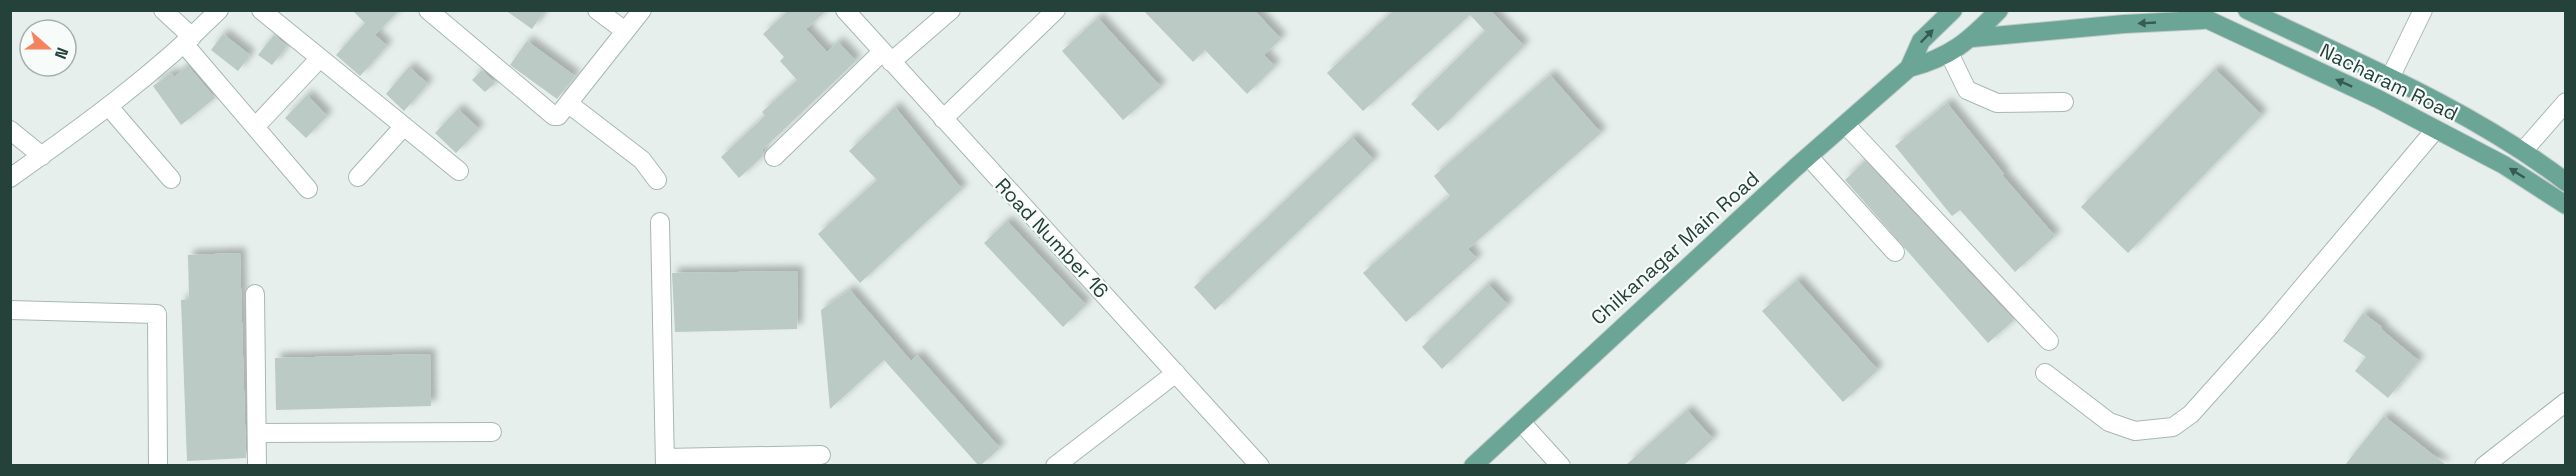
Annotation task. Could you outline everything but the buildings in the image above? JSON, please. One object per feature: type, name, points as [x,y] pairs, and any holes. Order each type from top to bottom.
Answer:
[{"type":"main road","points":[[1910,68],[1921,41],[1953,10]]},
{"type":"main road","points":[[1910,68],[1938,61],[1972,38],[1999,10]]},
{"type":"main road","name":"Nacharam Road","points":[[2187,10],[2378,99],[2504,165],[2565,205]]},
{"type":"main road","name":"Nacharam Road","points":[[2247,10],[2390,78],[2524,150],[2565,182]]},
{"type":"main road","points":[[1972,38],[2124,24],[2205,20]]},
{"type":"main road","name":"Chilkanagar Main Road","points":[[1473,465],[1598,348],[1680,277],[1809,157],[1910,68]]},
{"type":"street","points":[[163,10],[255,127],[308,189]]},
{"type":"street","points":[[10,178],[110,108],[188,41],[219,10]]},
{"type":"street","points":[[261,10],[459,171]]},
{"type":"street","points":[[428,10],[554,116],[565,109],[642,10]]},
{"type":"street","points":[[597,10],[626,31]]},
{"type":"street","name":"Road Number 16","points":[[845,10],[1260,465]]},
{"type":"street","points":[[774,157],[887,57],[951,10]]},
{"type":"street","points":[[943,119],[1056,10]]},
{"type":"street","points":[[2390,78],[2423,10]]},
{"type":"street","points":[[1950,53],[1967,90],[1997,103],[2064,102]]},
{"type":"street","points":[[255,127],[321,58]]},
{"type":"street","points":[[2524,150],[2565,102]]},
{"type":"street","points":[[110,108],[171,179]]},
{"type":"street","points":[[565,109],[642,160],[657,180]]},
{"type":"street","points":[[1846,125],[2049,341]]},
{"type":"street","points":[[358,177],[404,126]]},
{"type":"street","points":[[10,130],[42,156]]},
{"type":"street","points":[[2044,373],[2109,422],[2135,431],[2173,427],[2191,414],[2253,344],[2435,130]]},
{"type":"street","points":[[1809,157],[1895,252]]},
{"type":"street","points":[[660,222],[665,462],[822,455]]},
{"type":"street","points":[[255,294],[257,465]]},
{"type":"street","points":[[10,310],[157,314],[158,465]]},
{"type":"street","points":[[1054,465],[1176,372]]},
{"type":"street","points":[[2485,465],[2565,402]]},
{"type":"street","points":[[1521,422],[1561,465]]},
{"type":"street","points":[[257,433],[492,432]]}]
